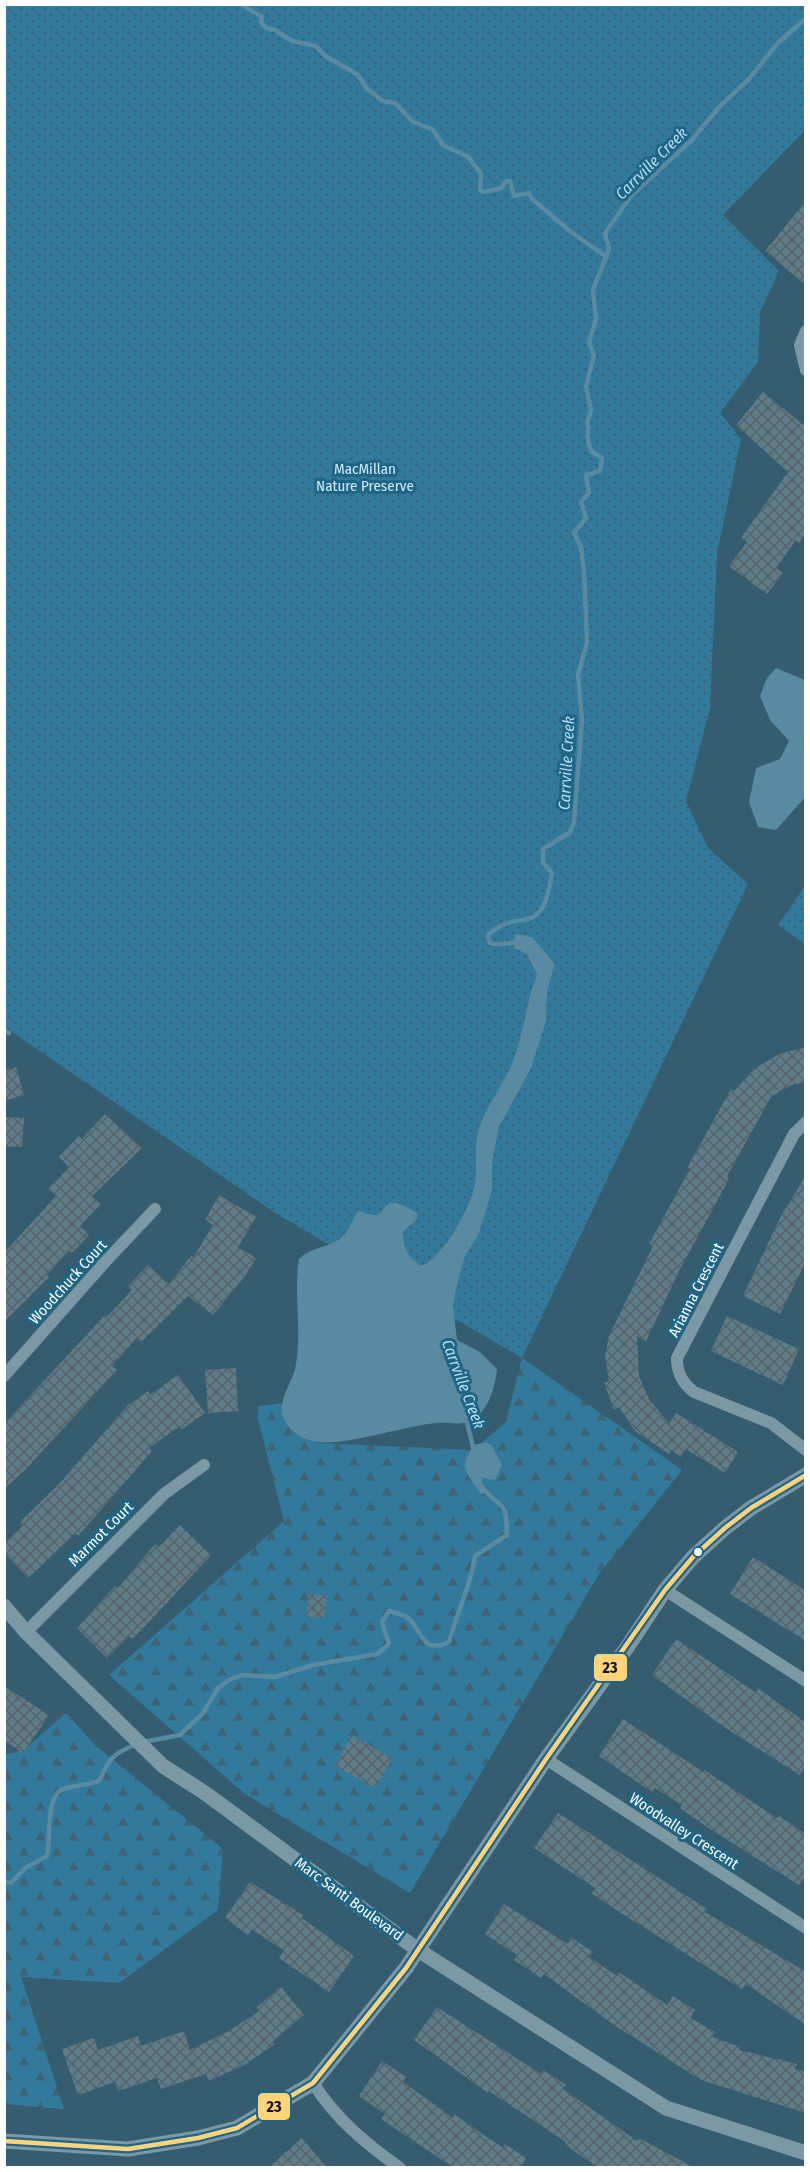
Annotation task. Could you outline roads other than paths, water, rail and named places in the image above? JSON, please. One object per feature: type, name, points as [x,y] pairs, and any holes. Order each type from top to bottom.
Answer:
[{"type":"street","points":[[806,331],[800,345],[806,370]]},
{"type":"street","name":"Arianna Crescent","points":[[806,1122],[800,1126],[788,1144],[677,1358],[677,1369],[682,1380],[694,1392],[771,1424],[806,1450]]},
{"type":"street","name":"Woodchuck Court","points":[[4,1376],[155,1209]]},
{"type":"street","name":"Marmot Court","points":[[26,1632],[164,1494],[204,1465]]},
{"type":"street","points":[[4,2141],[128,2149],[198,2138],[237,2128],[313,2083],[418,1950],[546,1759],[628,1646],[665,1590],[693,1557],[725,1527],[806,1474]]},
{"type":"street","points":[[665,1590],[806,1681]]},
{"type":"street","name":"Marc Santi Boulevard","points":[[4,1606],[26,1632],[100,1701],[163,1766],[205,1793],[418,1950],[666,2108],[806,2153]]},
{"type":"street","name":"Woodvalley Crescent","points":[[546,1759],[806,1928]]},
{"type":"street","points":[[313,2083],[329,2108],[376,2151],[400,2168]]},
{"type":"water","points":[[776,668],[805,680],[806,796],[776,830],[758,827],[749,802],[756,768],[780,759],[789,741],[770,720],[760,696],[767,678]]},
{"type":"water","points":[[515,934],[532,937],[555,964],[547,991],[546,1021],[531,1068],[499,1127],[492,1161],[492,1190],[479,1233],[465,1256],[453,1306],[457,1340],[480,1352],[497,1369],[491,1396],[480,1413],[465,1423],[423,1425],[343,1441],[318,1442],[307,1439],[289,1427],[282,1411],[282,1404],[295,1369],[297,1355],[299,1259],[341,1238],[358,1210],[375,1215],[390,1203],[401,1204],[417,1213],[417,1219],[403,1232],[403,1237],[410,1256],[421,1266],[437,1254],[453,1233],[474,1189],[476,1142],[480,1125],[514,1059],[537,975],[527,954],[514,948]]},
{"type":"water","points":[[486,1442],[492,1446],[502,1465],[495,1480],[482,1478],[482,1487],[487,1493],[481,1494],[468,1475],[465,1465],[474,1445]]},
{"type":"waterway","points":[[241,4],[262,17],[261,22],[266,28],[275,30],[292,41],[316,46],[324,55],[358,75],[367,89],[383,101],[395,103],[413,122],[432,129],[444,146],[467,156],[481,173],[480,190],[483,192],[502,188],[505,182],[510,181],[514,196],[529,193],[531,198],[571,232],[607,257]]},
{"type":"waterway","name":"Carrville Creek","points":[[520,944],[490,943],[488,935],[510,922],[528,919],[542,908],[548,895],[552,873],[543,863],[543,849],[569,833],[574,823],[582,719],[578,675],[587,642],[584,571],[581,547],[574,533],[586,518],[581,502],[589,493],[586,475],[600,471],[602,458],[591,451],[588,441],[588,420],[591,410],[586,386],[594,356],[589,342],[596,319],[593,290],[609,249],[605,233],[631,196],[691,141],[720,106],[749,79],[777,44],[806,18]]},
{"type":"waterway","points":[[4,1030],[9,1033]]},
{"type":"waterway","name":"Carrville Creek","points":[[466,1418],[474,1451]]},
{"type":"waterway","name":"Carrville Creek","points":[[143,1742],[180,1735],[203,1713],[218,1688],[231,1679],[242,1675],[275,1677],[313,1665],[377,1654],[389,1644],[382,1622],[389,1611],[408,1618],[428,1643],[440,1645],[449,1642],[475,1556],[507,1535],[506,1515],[502,1506],[482,1487]]},
{"type":"waterway","name":"Carrville Creek","points":[[4,1882],[11,1883],[25,1868],[47,1856],[51,1809],[57,1793],[63,1789],[100,1780],[113,1758],[135,1745]]},
{"type":"park label","name":"MacMillan Nature Preserve","points":[[365,478]]}]
